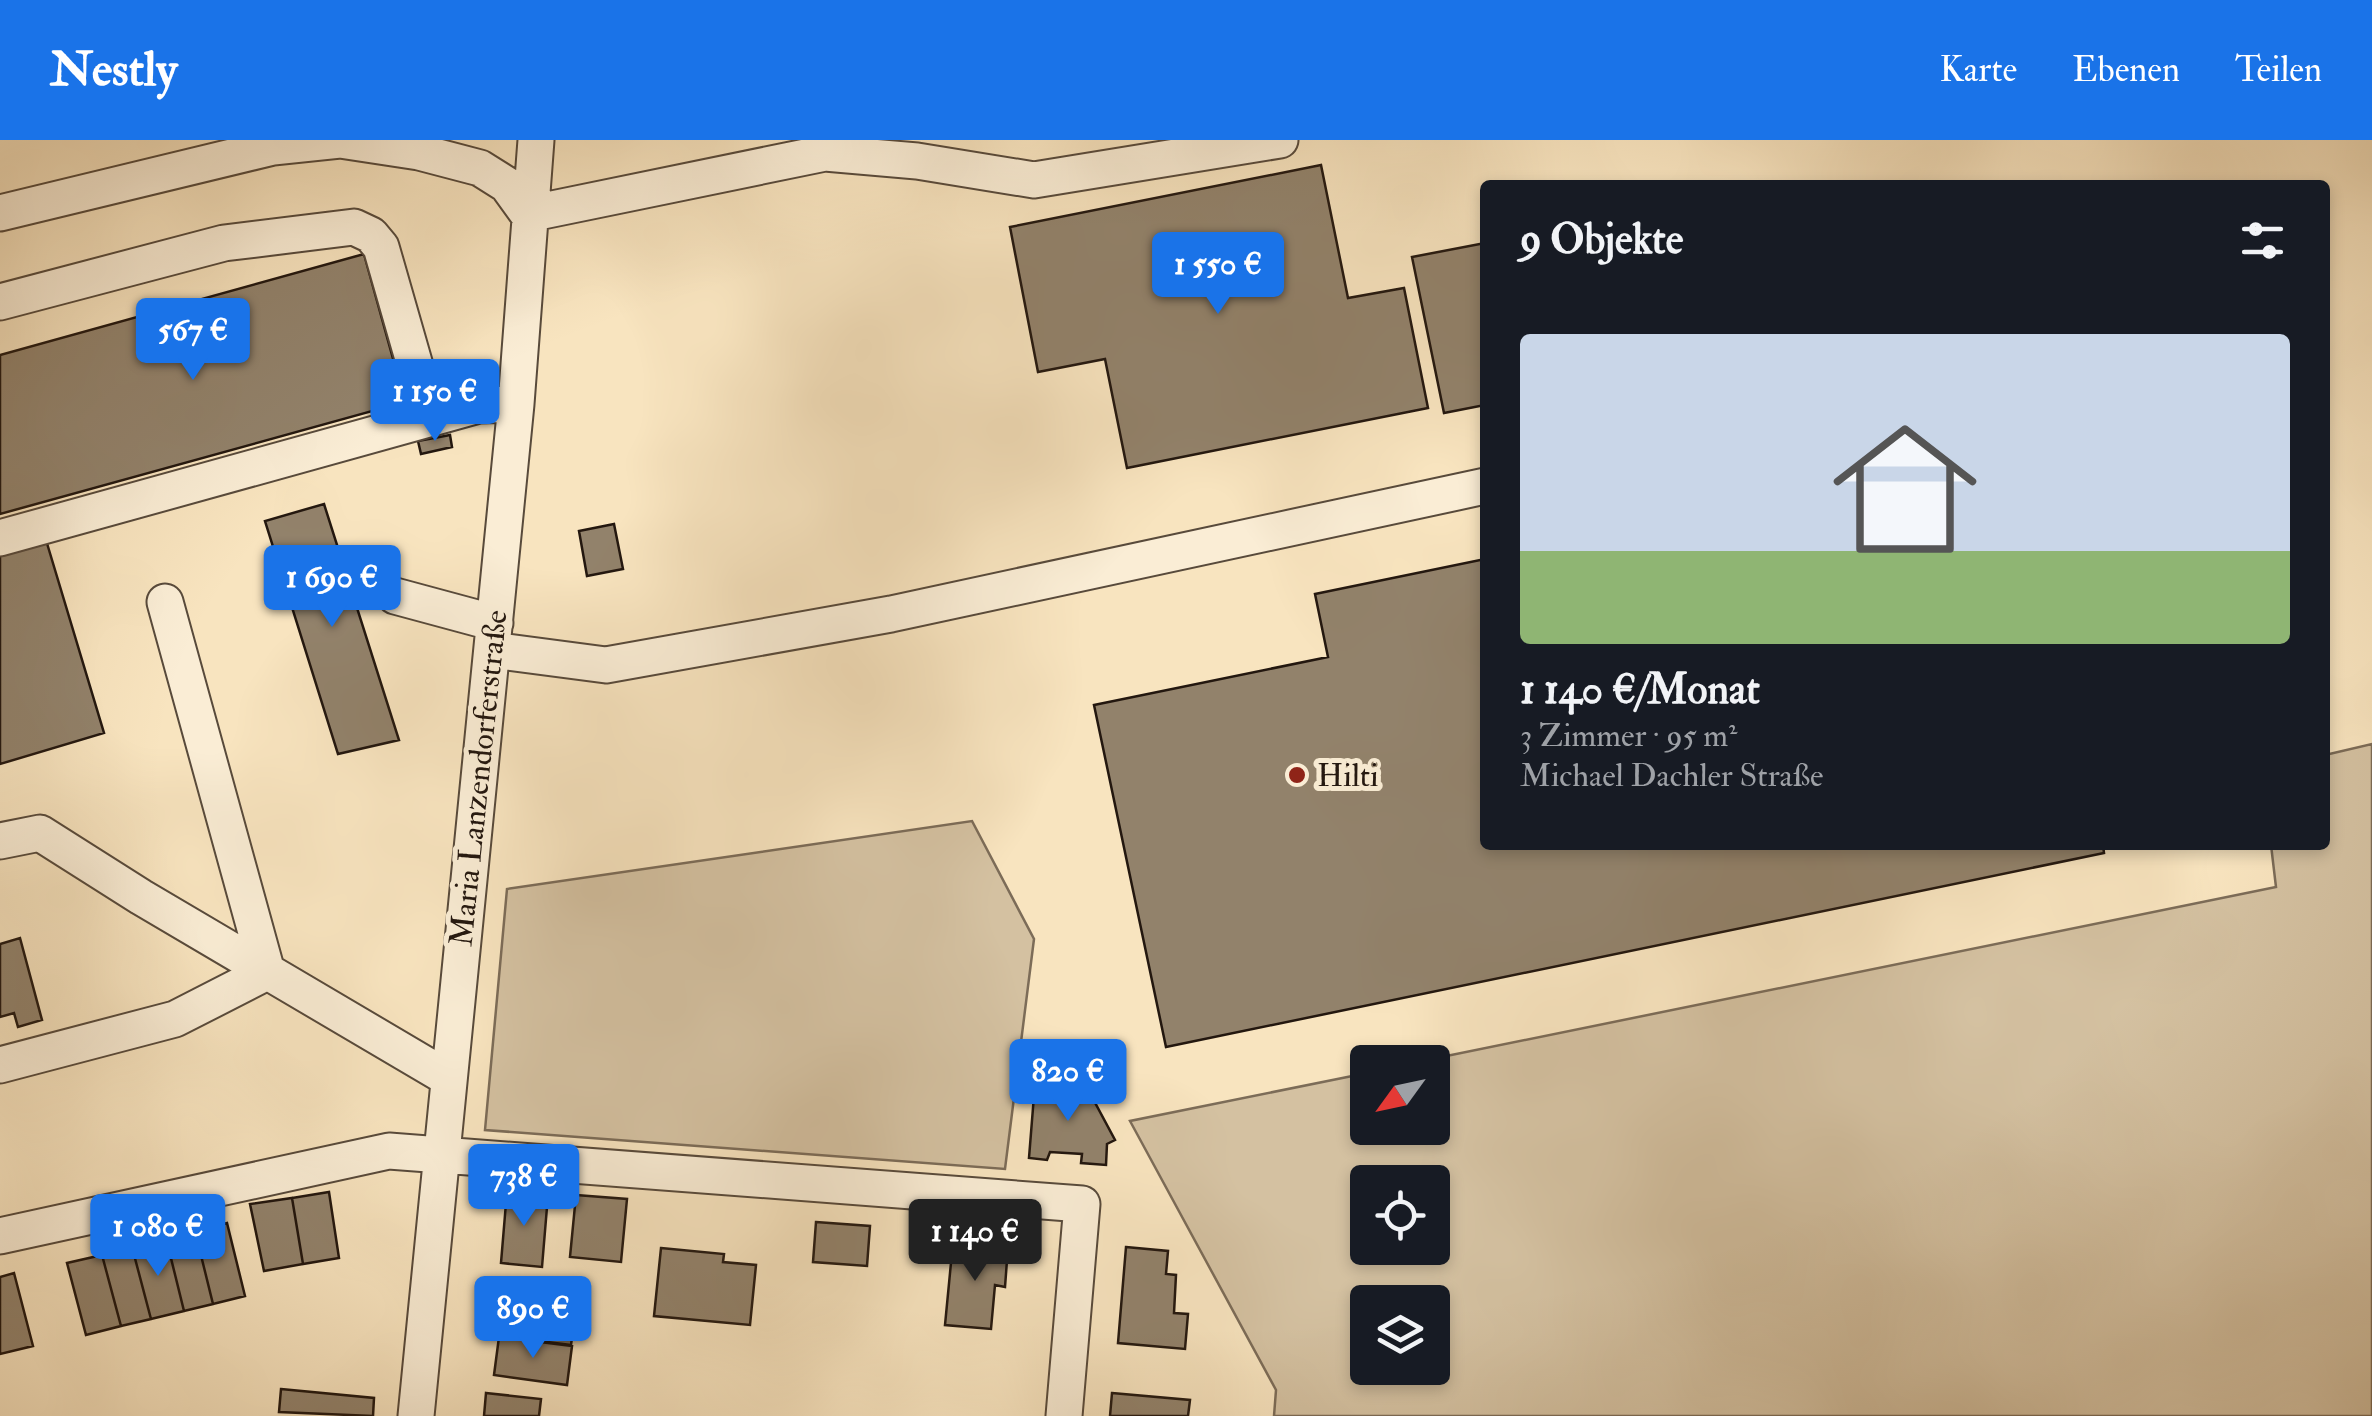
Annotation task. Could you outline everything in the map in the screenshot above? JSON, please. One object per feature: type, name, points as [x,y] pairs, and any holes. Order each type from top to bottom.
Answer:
[{"type":"street","points":[[0,213],[273,146],[340,140],[419,152],[480,168],[507,185],[528,214],[824,153],[917,161],[1034,180],[1280,140]]},
{"type":"street","name":"Maria Lanzendorferstraße","points":[[416,1416],[516,404],[536,140]]},
{"type":"street","points":[[0,302],[224,243],[354,227],[371,235],[381,247],[422,420]]},
{"type":"street","points":[[0,538],[479,404],[516,404]]},
{"type":"street","points":[[395,596],[493,636],[606,665],[891,614],[1480,487]]},
{"type":"street","points":[[164,602],[267,972]]},
{"type":"street","points":[[0,841],[40,833],[448,1078]]},
{"type":"street","points":[[0,1065],[175,1018],[267,972]]},
{"type":"street","points":[[0,1236],[390,1151],[1082,1204],[1064,1416]]},
{"type":"shaded area","points":[[2372,744],[2372,1416],[1274,1416],[1276,1390],[1130,1121],[1350,1076],[1350,1145],[1450,1145],[1450,1055],[2276,887],[2272,850],[2330,850],[2330,754]]},
{"type":"shaded area","points":[[972,821],[1034,939],[1005,1169],[485,1130],[507,889]]},
{"type":"building","points":[[1321,165],[1348,298],[1404,288],[1428,408],[1127,468],[1105,359],[1038,372],[1010,227]]},
{"type":"building","points":[[1480,244],[1480,406],[1444,413],[1412,257]]},
{"type":"building","points":[[364,254],[405,402],[0,514],[0,355]]},
{"type":"building","points":[[450,435],[452,447],[421,454],[418,441]]},
{"type":"building","points":[[324,504],[399,740],[338,754],[265,521]]},
{"type":"building","points":[[614,524],[623,569],[587,576],[579,531]]},
{"type":"building","points":[[46,540],[104,733],[0,764],[0,553]]},
{"type":"building","name":"Hilti","points":[[1480,560],[1480,850],[2104,853],[1166,1047],[1094,705],[1328,657],[1315,594]]},
{"type":"building","points":[[20,938],[42,1020],[18,1027],[14,1013],[0,1017],[0,944]]},
{"type":"building","points":[[1035,1083],[1085,1084],[1115,1140],[1107,1144],[1106,1165],[1081,1163],[1082,1154],[1050,1152],[1047,1160],[1029,1158]]},
{"type":"building","points":[[507,1191],[548,1195],[542,1267],[501,1263]]},
{"type":"building","points":[[329,1192],[339,1258],[303,1264],[292,1198]]},
{"type":"building","points":[[576,1195],[627,1199],[621,1262],[570,1257]]},
{"type":"building","points":[[292,1198],[303,1264],[264,1271],[250,1204]]},
{"type":"building","points":[[816,1222],[870,1226],[867,1266],[813,1262]]},
{"type":"building","points":[[227,1223],[245,1296],[213,1304],[195,1231]]},
{"type":"building","points":[[195,1231],[213,1304],[184,1311],[166,1238]]},
{"type":"building","points":[[166,1238],[184,1311],[151,1319],[132,1247]]},
{"type":"building","points":[[953,1242],[1008,1247],[1005,1287],[995,1285],[991,1329],[945,1325]]},
{"type":"building","points":[[132,1247],[151,1319],[121,1326],[102,1255]]},
{"type":"building","points":[[1126,1247],[1168,1251],[1166,1274],[1176,1275],[1174,1313],[1188,1314],[1185,1349],[1118,1343]]},
{"type":"building","points":[[661,1248],[724,1254],[723,1262],[756,1265],[750,1325],[654,1316]]},
{"type":"building","points":[[102,1255],[121,1326],[86,1335],[67,1263]]},
{"type":"building","points":[[14,1273],[33,1346],[0,1354],[0,1277]]},
{"type":"building","points":[[504,1297],[576,1307],[571,1345],[499,1336]]},
{"type":"building","points":[[499,1337],[572,1346],[567,1385],[494,1375]]},
{"type":"building","points":[[281,1389],[374,1398],[373,1416],[279,1412]]},
{"type":"building","points":[[486,1393],[541,1399],[539,1416],[484,1416]]},
{"type":"building","points":[[1112,1393],[1190,1400],[1188,1416],[1110,1416]]},
{"type":"place","name":"Hilti","points":[[1297,775]]}]
